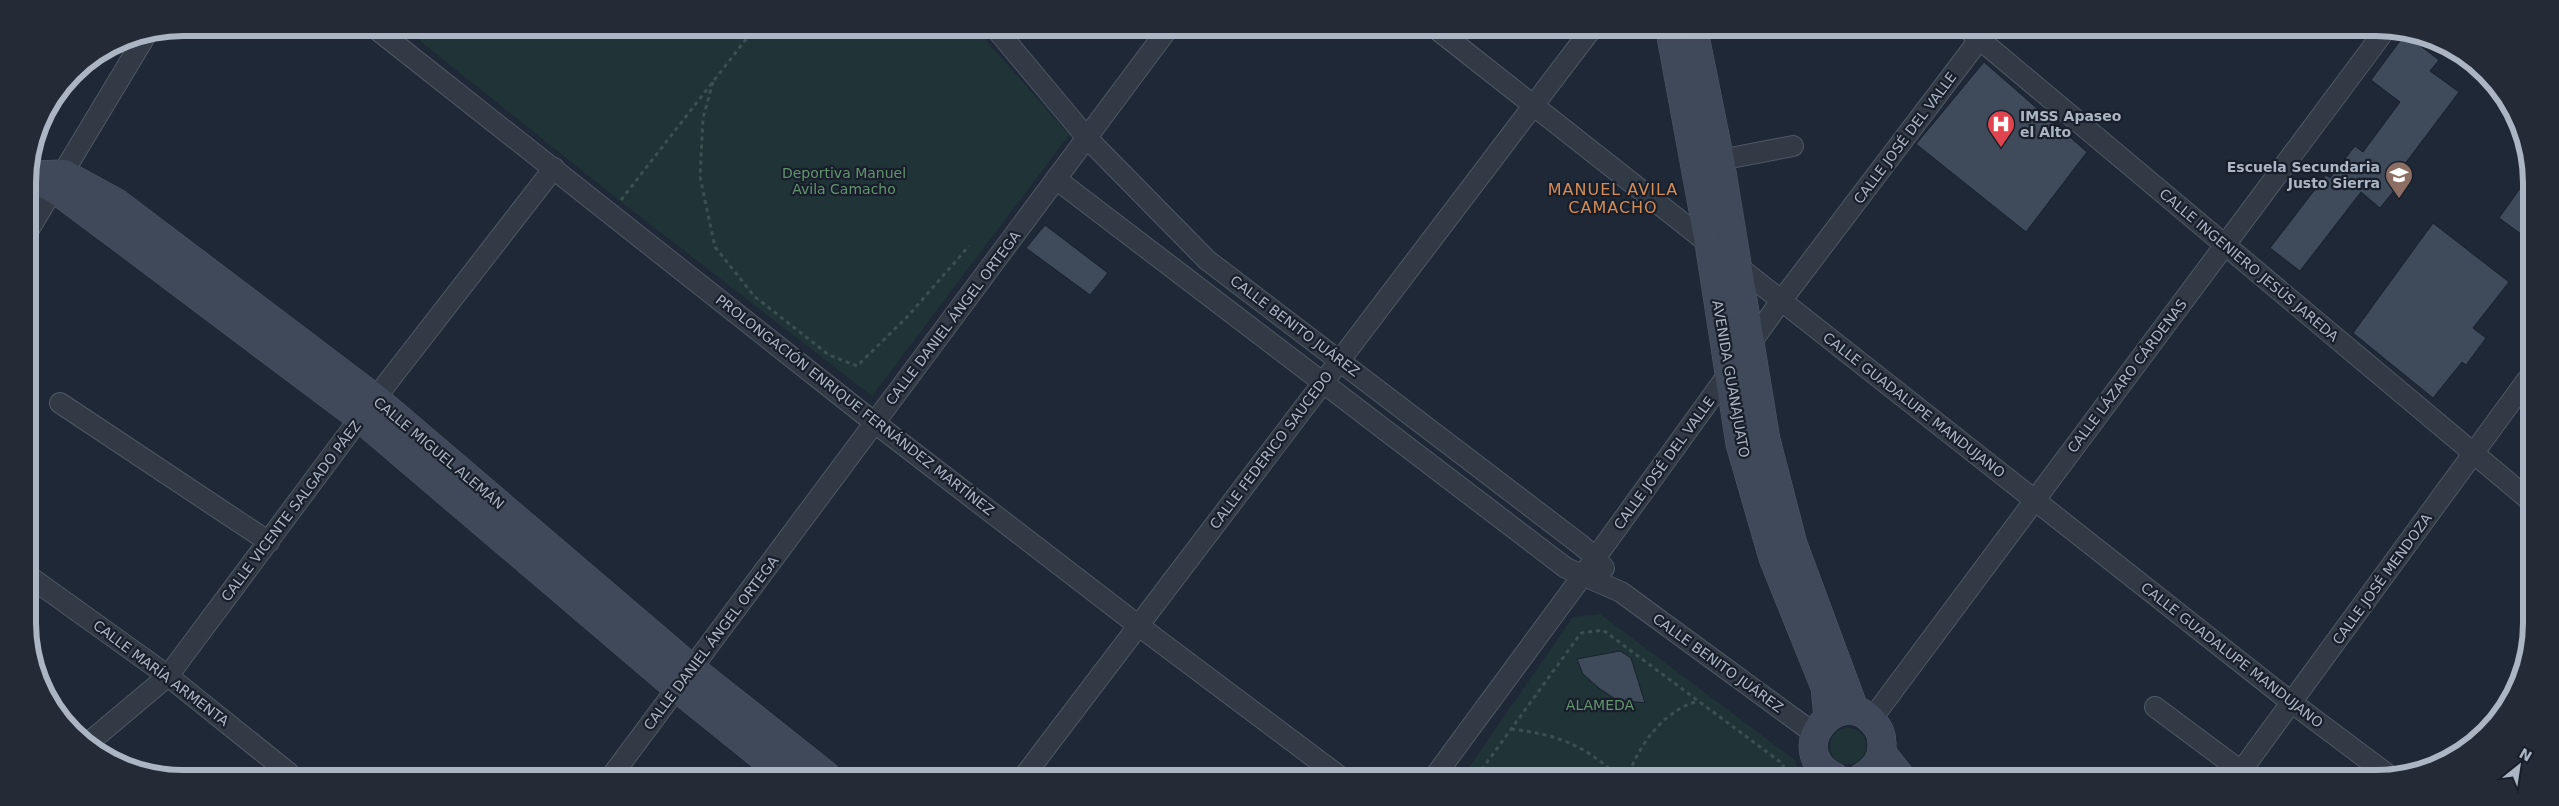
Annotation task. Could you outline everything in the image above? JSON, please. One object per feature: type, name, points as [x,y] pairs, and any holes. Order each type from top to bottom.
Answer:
[{"type":"street","name":"PROLONGACIÓN ENRIQUE FERNÁNDEZ MARTÍNEZ","points":[[386,36],[875,423],[1139,626],[1330,769]]},
{"type":"street","name":"CALLE BENITO JUÁREZ","points":[[1001,36],[1087,138],[1208,260],[1596,558],[1621,592]]},
{"type":"street","name":"CALLE DANIEL ÁNGEL ORTEGA","points":[[616,770],[1163,36]]},
{"type":"street","name":"CALLE GUADALUPE MANDUJANO","points":[[1446,36],[2292,702],[2380,769]]},
{"type":"street","name":"CALLE FEDERICO SAUCEDO","points":[[1029,770],[1586,36]]},
{"type":"street","name":"AVENIDA GUANAJUATO","points":[[1671,36],[1709,243],[1743,453],[1774,558],[1825,687],[1822,725],[1815,756],[1823,769]]},
{"type":"street","name":"AVENIDA GUANAJUATO","points":[[1695,36],[1739,265],[1766,440],[1793,544],[1863,715],[1879,729],[1883,740],[1882,752]]},
{"type":"street","name":"CALLE JOSÉ DEL VALLE","points":[[1440,769],[1584,575],[1781,301],[1978,36]]},
{"type":"street","name":"CALLE INGENIERO JESÚS JAREDA","points":[[1981,36],[2225,246],[2523,495]]},
{"type":"street","name":"CALLE LÁZARO CÁRDENAS","points":[[1863,715],[2034,499],[2380,36]]},
{"type":"street","points":[[37,217],[142,42]]},
{"type":"street","points":[[1720,160],[1793,146]]},
{"type":"street","name":"CALLE VICENTE SALGADO PÁEZ","points":[[93,739],[168,676],[368,408],[554,168]]},
{"type":"street","name":"CALLE MIGUEL ALEMÁN","points":[[37,177],[59,182],[368,408],[684,678],[780,770]]},
{"type":"street","name":"CALLE BENITO JUÁREZ","points":[[1056,179],[1566,568],[1621,592],[1822,725]]},
{"type":"street","name":"CALLE JOSÉ MENDOZA","points":[[2242,769],[2523,387]]},
{"type":"street","points":[[60,403],[269,542]]},
{"type":"street","name":"CALLE MARÍA ARMENTA","points":[[36,581],[168,676],[284,770]]},
{"type":"street","name":"CALLE MIGUEL ALEMÁN","points":[[684,678],[818,770]]},
{"type":"street","points":[[2155,708],[2232,769]]},
{"type":"street","points":[[1822,725],[1841,711],[1863,715]]},
{"type":"street","points":[[1871,769],[1878,763],[1882,752]]},
{"type":"street","points":[[1882,752],[1895,769]]},
{"type":"path","points":[[611,213],[749,36]]},
{"type":"path","points":[[713,82],[703,118],[700,177],[715,247],[754,296],[829,354],[857,366],[908,316],[969,246]]},
{"type":"path","points":[[1481,769],[1581,633],[1604,630],[1783,764],[1783,769]]},
{"type":"path","points":[[1631,769],[1640,750],[1655,730],[1673,712],[1699,701]]},
{"type":"path","points":[[1511,729],[1551,734],[1570,742],[1602,762],[1610,769]]},
{"type":"green space","name":"Deportiva Manuel Avila Camacho","points":[[414,36],[982,36],[1069,135],[872,396],[620,201]]},
{"type":"green space","name":"ALAMEDA","points":[[1600,614],[1796,761],[1797,769],[1468,769],[1573,617]]},
{"type":"green space","points":[[1848,728],[1855,729],[1861,733],[1865,739],[1865,753],[1861,759],[1855,763],[1848,764],[1841,763],[1835,759],[1831,753],[1830,746],[1831,739],[1835,733],[1841,729]]},
{"type":"building","points":[[2401,39],[2414,41],[2439,60],[2430,71],[2459,92],[2395,177],[2401,182],[2380,208],[2361,192],[2300,271],[2270,248],[2326,175],[2330,178],[2355,146],[2363,152],[2400,102],[2371,80]]},
{"type":"building","name":"IMSS Apaseo el Alto","points":[[1984,62],[2087,152],[2026,232],[1916,144]]},
{"type":"building","points":[[2523,184],[2523,235],[2499,218]]},
{"type":"building","points":[[2433,223],[2509,282],[2473,328],[2486,338],[2466,365],[2462,362],[2433,398],[2353,333]]},
{"type":"building","points":[[1045,225],[1108,273],[1090,295],[1026,248]]},
{"type":"building","points":[[1620,651],[1631,658],[1645,703],[1617,700],[1600,689],[1583,674],[1577,659]]},
{"type":"place","name":"IMSS Apaseo el Alto","points":[[2001,148]]},
{"type":"place","name":"Escuela Secundaria Justo Sierra","points":[[2399,199]]},
{"type":"district","name":"MANUEL AVILA CAMACHO","points":[[1613,198]]}]
